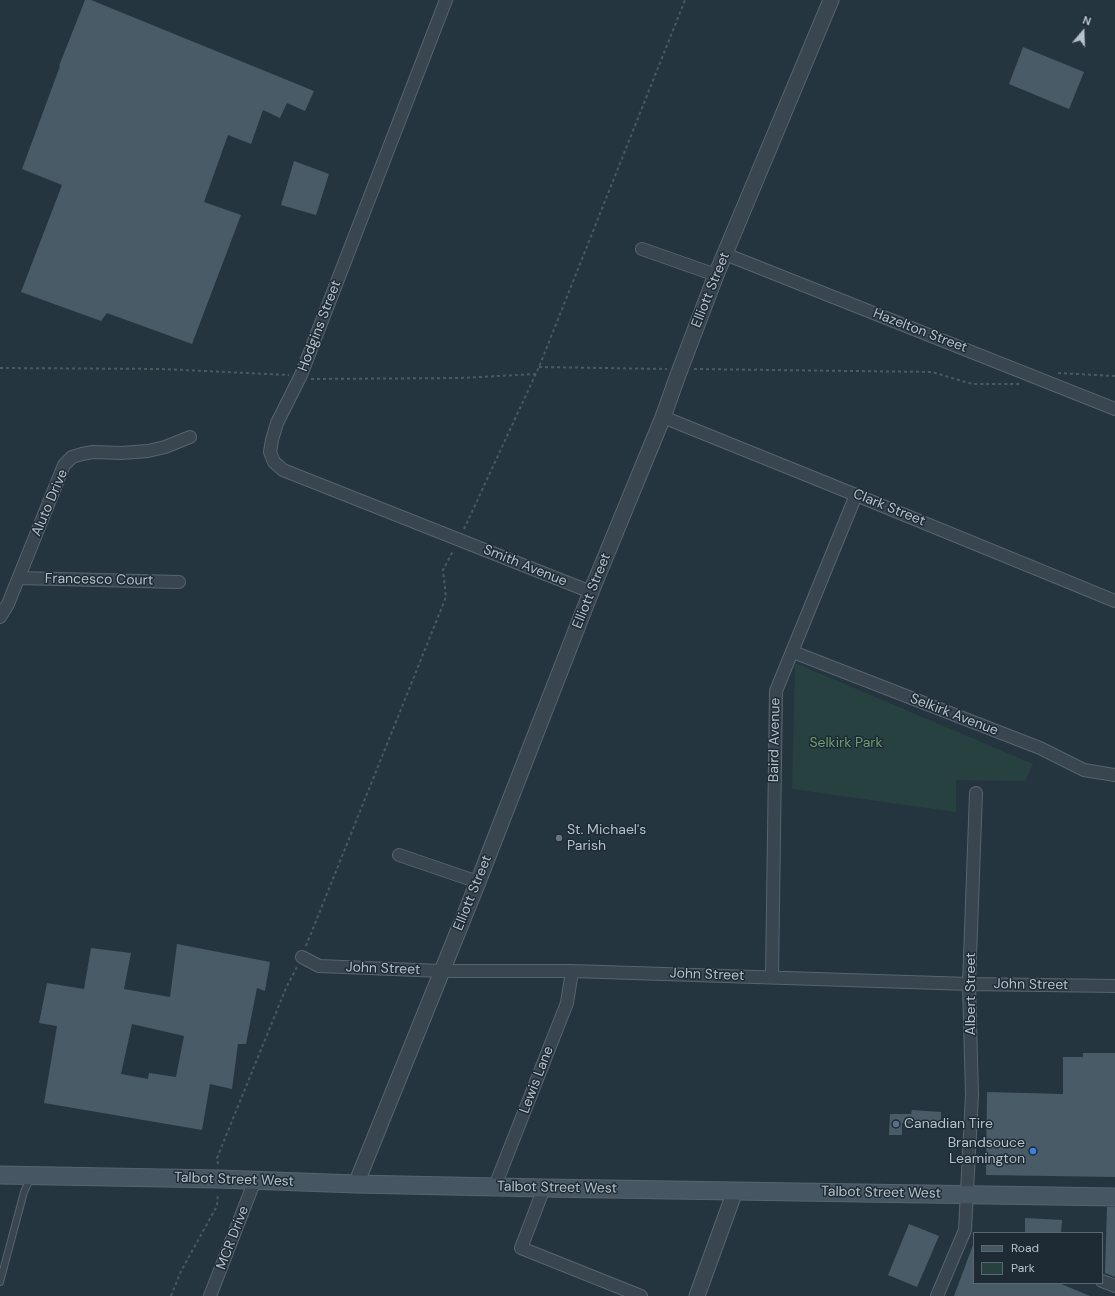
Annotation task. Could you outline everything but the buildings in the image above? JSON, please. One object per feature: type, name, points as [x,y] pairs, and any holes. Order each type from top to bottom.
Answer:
[{"type":"main road","name":"Talbot Street West","points":[[0,1175],[219,1179],[356,1184],[544,1188],[1115,1196]]},
{"type":"street","name":"Hodgins Street","points":[[446,0],[301,376],[277,423],[270,452],[274,462],[283,470],[459,540]]},
{"type":"street","name":"Elliott Street","points":[[356,1184],[478,882],[591,592],[663,417],[716,275],[831,0]]},
{"type":"street","points":[[642,249],[716,275]]},
{"type":"street","name":"Hazelton Street","points":[[725,254],[1115,409]]},
{"type":"street","name":"Clark Street","points":[[663,417],[1115,601]]},
{"type":"street","name":"Aluto Drive","points":[[0,617],[8,604],[19,578],[64,465],[72,457],[93,452],[121,453],[148,451],[165,447],[190,437]]},
{"type":"street","name":"Baird Avenue","points":[[772,977],[776,691],[856,495]]},
{"type":"street","name":"Smith Avenue","points":[[459,540],[591,592]]},
{"type":"street","name":"Francesco Court","points":[[19,578],[179,582]]},
{"type":"street","name":"Selkirk Avenue","points":[[792,652],[1040,748],[1084,770],[1115,775]]},
{"type":"street","name":"Albert Street","points":[[937,1296],[969,1232],[967,1194],[972,1095],[969,984],[976,793]]},
{"type":"street","points":[[399,855],[478,882]]},
{"type":"street","name":"John Street","points":[[302,957],[319,966],[442,971],[572,972],[969,984],[1115,986]]},
{"type":"street","name":"Lewis Lane","points":[[495,1186],[567,1003],[572,972]]},
{"type":"street","name":"MCR Drive","points":[[210,1296],[255,1180]]},
{"type":"street","points":[[544,1188],[521,1248],[641,1296]]},
{"type":"street","points":[[697,1296],[736,1191]]},
{"type":"street","points":[[1103,1281],[1115,1286]]},
{"type":"lane","points":[[0,1282],[24,1192],[32,1176]]},
{"type":"path","points":[[170,1296],[181,1271],[217,1206],[219,1179],[217,1158],[286,988],[302,957],[446,597],[443,570],[459,540],[539,367],[685,0]]},
{"type":"path","points":[[539,367],[932,372],[972,384],[1028,384],[1036,377],[1048,373],[1115,376]]},
{"type":"path","points":[[0,368],[162,369],[301,376],[312,379],[461,378],[536,374]]},
{"type":"green space","name":"Selkirk Park","points":[[795,663],[1033,764],[1025,781],[956,780],[956,812],[792,789]]},
{"type":"place","name":"St. Michael's Parish","points":[[559,838]]},
{"type":"place","name":"Canadian Tire","points":[[896,1124]]},
{"type":"place","name":"Brandsouce Leamington","points":[[1033,1151]]}]
